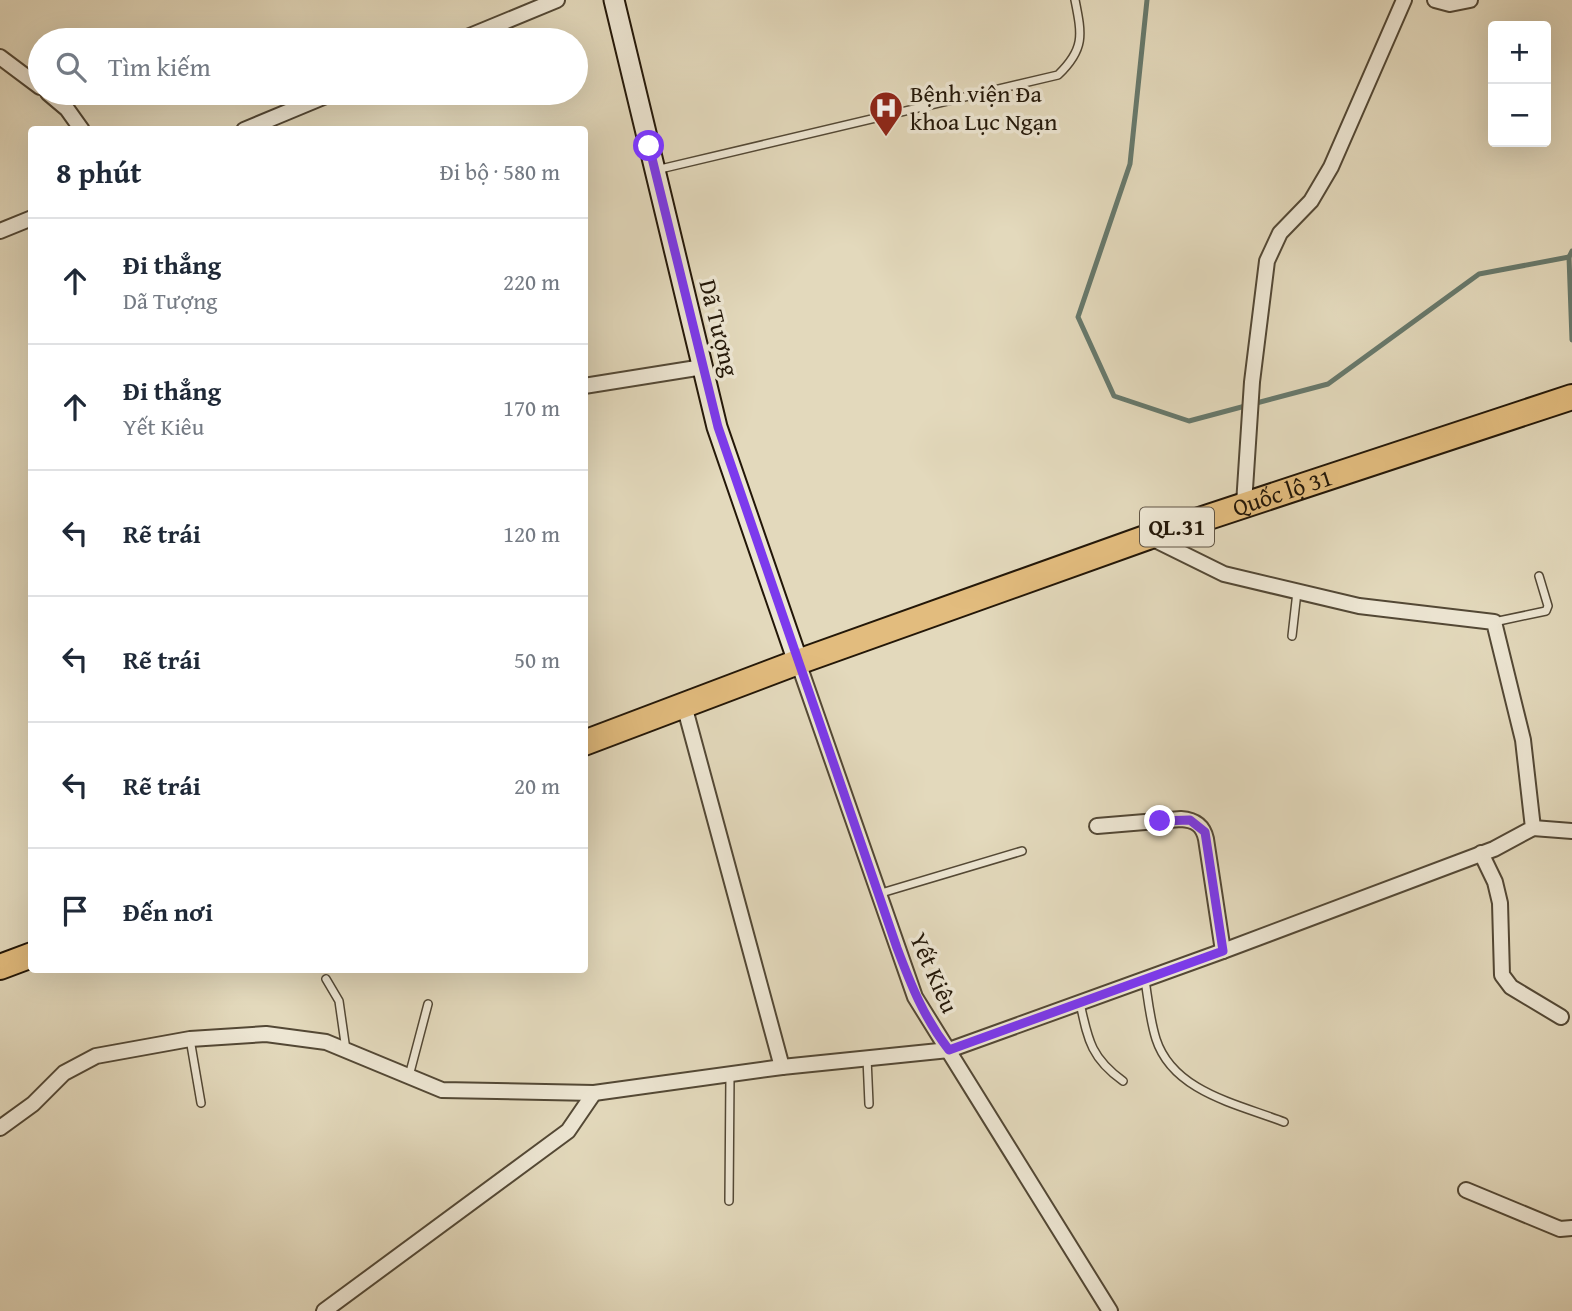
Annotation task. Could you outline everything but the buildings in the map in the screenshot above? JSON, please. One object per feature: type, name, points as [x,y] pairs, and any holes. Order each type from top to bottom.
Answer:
[{"type":"highway","name":"Quốc lộ 31","points":[[798,662],[1244,504],[1565,400]]},
{"type":"highway","name":"QL.31","points":[[588,741],[798,662]]},
{"type":"highway","points":[[0,967],[28,956]]},
{"type":"street","points":[[489,28],[557,0]]},
{"type":"street","name":"Dã Tượng","points":[[614,0],[718,427],[798,662]]},
{"type":"street","points":[[1244,504],[1252,382],[1267,261],[1280,233],[1311,201],[1331,167],[1405,0]]},
{"type":"street","points":[[1435,0],[1450,4],[1470,0]]},
{"type":"street","points":[[0,57],[28,78]]},
{"type":"street","points":[[63,105],[79,126]]},
{"type":"street","points":[[254,126],[304,105]]},
{"type":"street","points":[[0,230],[28,220]]},
{"type":"street","points":[[588,385],[703,367]]},
{"type":"street","points":[[1148,537],[1224,573],[1297,591],[1359,606],[1494,622],[1523,740],[1533,828]]},
{"type":"street","name":"Yết Kiêu","points":[[798,662],[915,997],[1110,1311]]},
{"type":"street","points":[[684,705],[782,1067]]},
{"type":"street","points":[[1097,826],[1181,819],[1190,820],[1202,827],[1223,951]]},
{"type":"street","points":[[0,1128],[33,1104],[64,1073],[96,1056],[190,1038],[266,1034],[326,1042],[442,1090],[594,1093],[782,1067],[949,1050],[1145,980],[1481,853],[1533,828],[1572,831]]},
{"type":"street","points":[[1481,853],[1495,882],[1500,903],[1502,975],[1511,987],[1561,1017]]},
{"type":"street","points":[[324,1311],[568,1130],[594,1093]]},
{"type":"street","points":[[1466,1190],[1560,1229],[1572,1228]]},
{"type":"lane","points":[[655,170],[1058,75],[1071,62],[1079,47],[1081,30],[1074,0]]},
{"type":"lane","points":[[1494,622],[1546,611],[1548,606],[1539,576]]},
{"type":"lane","points":[[1292,636],[1297,591]]},
{"type":"lane","points":[[878,894],[1022,851]]},
{"type":"lane","points":[[326,979],[339,1001],[346,1050]]},
{"type":"lane","points":[[1145,980],[1155,1038],[1174,1069],[1203,1091],[1284,1122]]},
{"type":"lane","points":[[1080,1003],[1093,1052],[1108,1070],[1123,1081]]},
{"type":"lane","points":[[408,1076],[428,1004]]},
{"type":"lane","points":[[190,1038],[201,1103]]},
{"type":"lane","points":[[867,1057],[869,1104]]},
{"type":"lane","points":[[729,1201],[730,1076]]},
{"type":"waterway","points":[[1147,0],[1130,164],[1078,317],[1114,396],[1189,421],[1328,384],[1479,274],[1569,257]]},
{"type":"waterway","points":[[1572,251],[1569,257],[1572,340]]},
{"type":"place","name":"Bệnh viện Đa khoa Lục Ngạn","points":[[886,138]]},
{"type":"route","points":[[649,146],[718,427],[915,997],[949,1050],[1223,951],[1205,832],[1196,822],[1190,820],[1160,821]]}]
